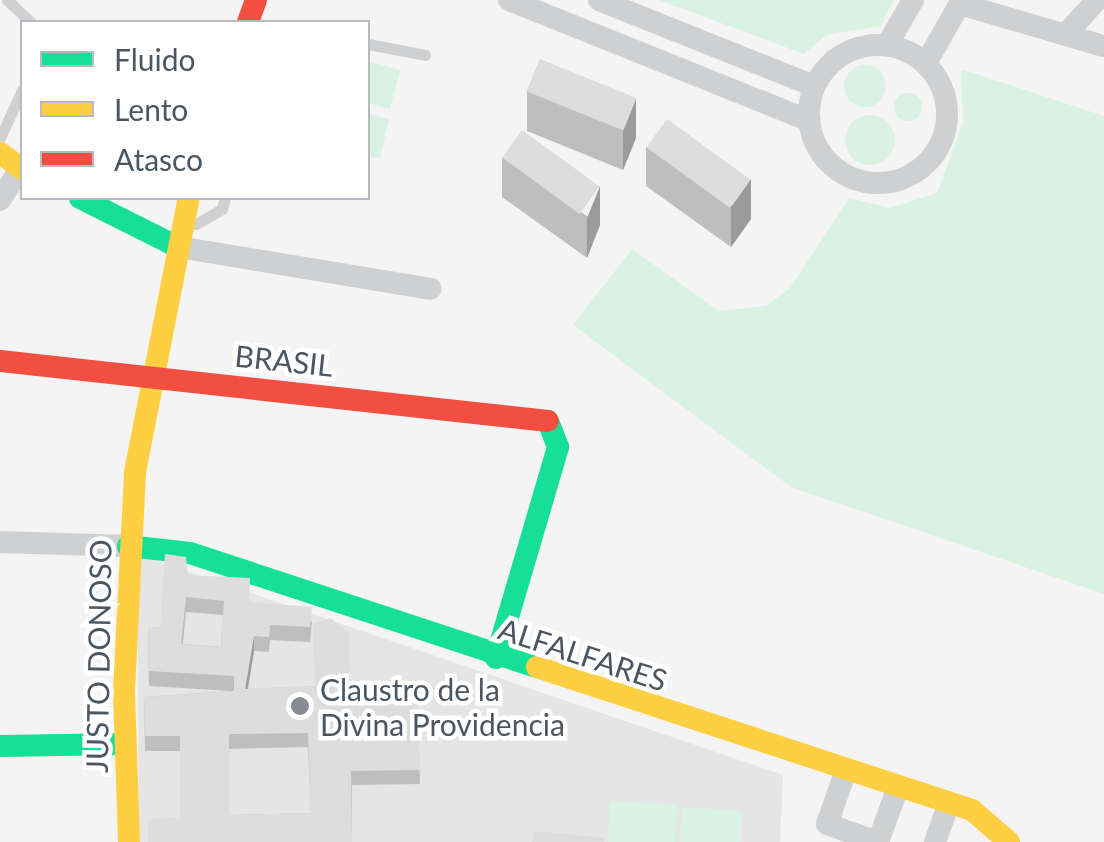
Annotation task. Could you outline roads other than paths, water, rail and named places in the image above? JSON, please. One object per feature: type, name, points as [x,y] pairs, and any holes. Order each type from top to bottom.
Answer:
[{"type":"street","points":[[509,0],[810,121]]},
{"type":"street","points":[[600,0],[814,86]]},
{"type":"street","points":[[887,45],[913,0]]},
{"type":"street","points":[[1066,36],[1096,0]]},
{"type":"street","points":[[926,63],[961,2],[1104,46]]},
{"type":"street","points":[[887,45],[926,63],[939,80],[947,122],[930,164],[908,176],[860,181],[839,171],[822,154],[810,121],[814,86],[845,53],[887,45]]},
{"type":"street","points":[[0,200],[20,171]]},
{"type":"street","points":[[84,200],[184,250],[431,289]]},
{"type":"street","points":[[132,223],[174,200]]},
{"type":"street","name":"JUSTO DONOSO","points":[[129,842],[124,744],[128,546],[134,472],[160,378],[190,200]]},
{"type":"street","name":"JUSTO DONOSO","points":[[184,250],[196,224],[201,200]]},
{"type":"street","name":"BRASIL","points":[[0,361],[546,419],[557,429],[496,658]]},
{"type":"street","points":[[0,542],[128,546]]},
{"type":"street","name":"ALFALFARES","points":[[128,546],[190,553],[496,658],[972,810],[988,834],[1010,842]]},
{"type":"street","points":[[0,746],[124,744]]},
{"type":"street","points":[[846,770],[827,824],[878,842],[898,786]]},
{"type":"street","points":[[935,842],[949,803]]},
{"type":"lane","points":[[7,0],[29,20]]},
{"type":"lane","points":[[370,44],[424,56]]},
{"type":"lane","points":[[0,138],[20,94]]},
{"type":"lane","points":[[196,224],[222,209],[224,200]]},
{"type":"place","name":"Claustro de la Divina Providencia","points":[[300,706]]}]
